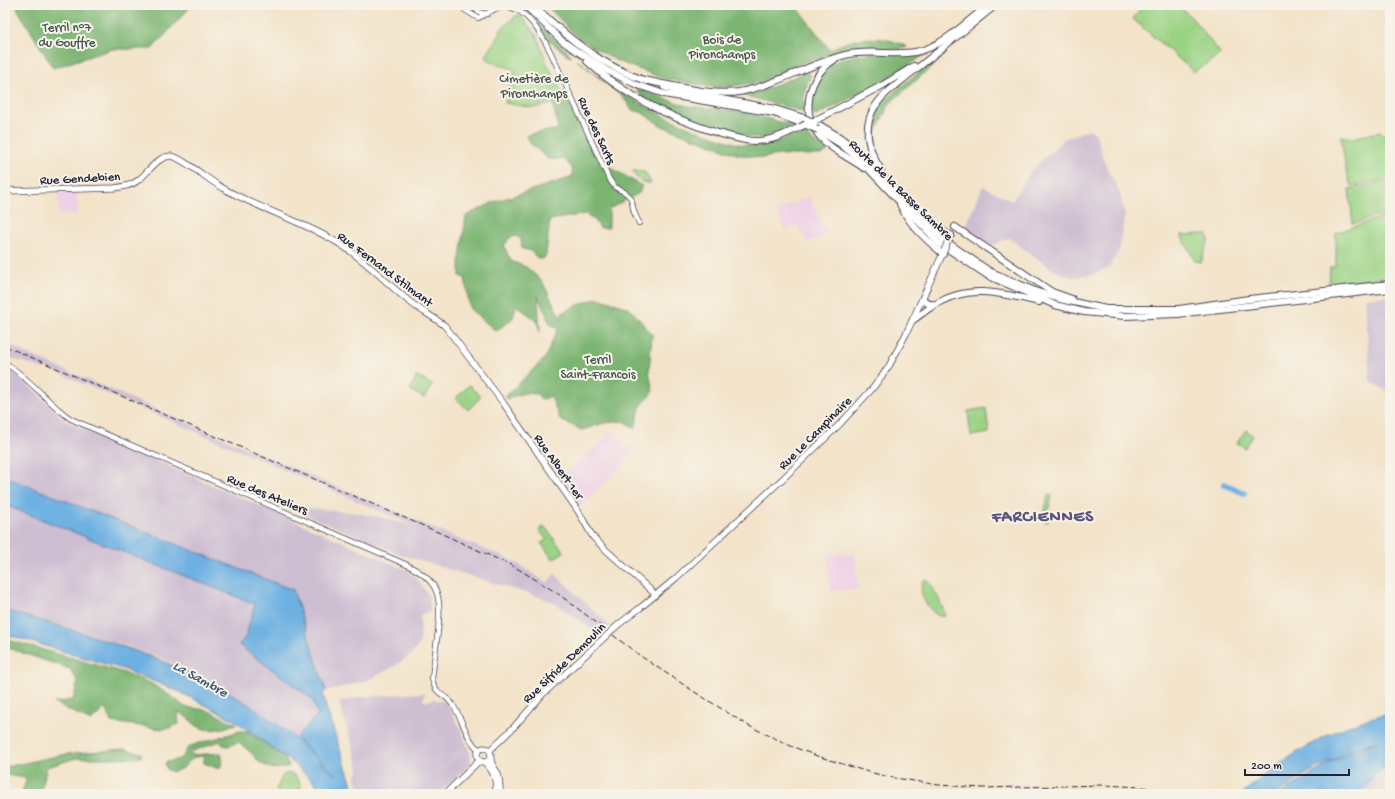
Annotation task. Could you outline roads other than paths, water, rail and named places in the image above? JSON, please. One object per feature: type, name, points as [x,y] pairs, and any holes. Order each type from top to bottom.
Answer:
[{"type":"highway","points":[[521,5],[553,35],[561,40]]},
{"type":"highway","name":"Route de la Basse Sambre","points":[[525,5],[561,40],[608,71],[635,84],[664,94],[774,113],[818,130],[847,149],[874,174],[939,243],[987,275],[1055,305],[1084,312],[1125,316],[1178,314],[1237,304]]},
{"type":"highway","name":"Route de la Basse Sambre","points":[[535,5],[556,26],[581,47],[610,66],[643,80],[678,91],[775,109],[804,124],[817,121],[855,149],[944,240],[989,271],[1037,292],[1064,300],[1106,308],[1179,308],[1237,304]]},
{"type":"highway","points":[[643,80],[717,93],[738,92],[762,86],[842,56],[863,52],[915,52],[932,47],[988,5]]},
{"type":"highway","points":[[885,179],[873,158],[869,147],[867,133],[871,114],[877,104],[885,94],[996,5]]},
{"type":"highway","points":[[575,50],[592,66],[641,100],[669,115],[732,137],[758,141],[779,137],[804,124],[817,121],[883,85],[941,48]]},
{"type":"highway","points":[[842,56],[825,67],[814,80],[809,97],[809,115],[817,132],[829,145],[874,174]]},
{"type":"highway","points":[[898,199],[903,212],[915,227],[926,239],[944,252]]},
{"type":"highway","points":[[905,200],[921,210],[933,223],[950,237]]},
{"type":"highway","points":[[955,227],[1052,292],[1092,306]]},
{"type":"highway","points":[[1237,304],[1390,284]]},
{"type":"highway","points":[[1250,302],[1390,289]]},
{"type":"highway","points":[[913,320],[937,303],[958,294],[982,291],[1007,294],[1055,305]]},
{"type":"highway","points":[[923,298],[928,303],[937,303]]},
{"type":"main road","name":"Rue Gendebien","points":[[5,191],[114,188],[130,185],[137,182],[158,160],[172,156],[230,192]]},
{"type":"main road","name":"Rue Fernand Stilmant","points":[[230,192],[338,242],[356,255],[411,303],[445,326],[456,340]]},
{"type":"main road","points":[[950,237],[955,227]]},
{"type":"main road","name":"Rue Le Campinaire","points":[[655,594],[676,578],[720,538],[839,425],[873,388],[888,369],[913,320],[950,237]]},
{"type":"main road","name":"Rue Albert 1er","points":[[456,340],[504,404],[578,511],[594,537],[606,550],[655,594]]},
{"type":"main road","name":"Rue Sifride Demoulin","points":[[490,750],[513,728],[544,694],[619,624],[655,594]]},
{"type":"main road","points":[[496,794],[495,775],[491,769],[482,762],[477,754],[479,750],[485,748],[490,750],[492,754],[491,763],[500,782],[500,794]]},
{"type":"main road","points":[[445,794],[482,762],[491,759]]},
{"type":"street","points":[[463,5],[465,10],[469,11],[478,18],[487,14]]},
{"type":"street","points":[[469,11],[477,7],[481,13],[487,14]]},
{"type":"street","name":"Rue des Sarts","points":[[487,14],[501,7],[515,9],[524,15],[540,32],[609,179],[615,187],[626,193],[631,198],[634,212],[639,223]]},
{"type":"street","name":"Rue des Ateliers","points":[[5,363],[22,375],[61,412],[77,423],[400,562],[417,570],[425,576],[436,590],[440,608],[432,678],[436,689],[453,705],[472,744],[479,750]]},
{"type":"water","points":[[5,477],[293,590],[326,691],[323,694],[326,707],[355,794],[323,794],[317,785],[293,763],[234,720],[182,693],[126,670],[5,634],[5,610],[99,638],[160,660],[220,687],[248,704],[285,730],[337,776],[296,738],[318,714],[312,699],[239,645],[246,636],[255,604],[5,505]]},
{"type":"water","points":[[1390,713],[1390,760],[1359,794],[1280,794],[1331,762],[1378,741],[1360,747],[1316,768],[1276,794],[1242,794],[1292,755],[1311,744],[1350,725]]},
{"type":"waterway","points":[[1224,484],[1244,493]]},
{"type":"railway","points":[[5,346],[440,533],[515,567],[557,593],[642,657],[749,726],[791,746],[817,756],[889,777],[939,785],[983,788],[1103,785],[1142,787],[1187,794]]},
{"type":"district","name":"FARCIENNES","points":[[1043,515]]},
{"type":"park label","name":"Terril n°7 du Gouffre","points":[[67,34]]},
{"type":"park label","name":"Bois de Pironchamps","points":[[722,46]]},
{"type":"park label","name":"Cimetière de Pironchamps","points":[[534,84]]},
{"type":"park label","name":"Terril Saint-Francois","points":[[598,366]]},
{"type":"water label","name":"La Sambre","points":[[201,678]]}]
